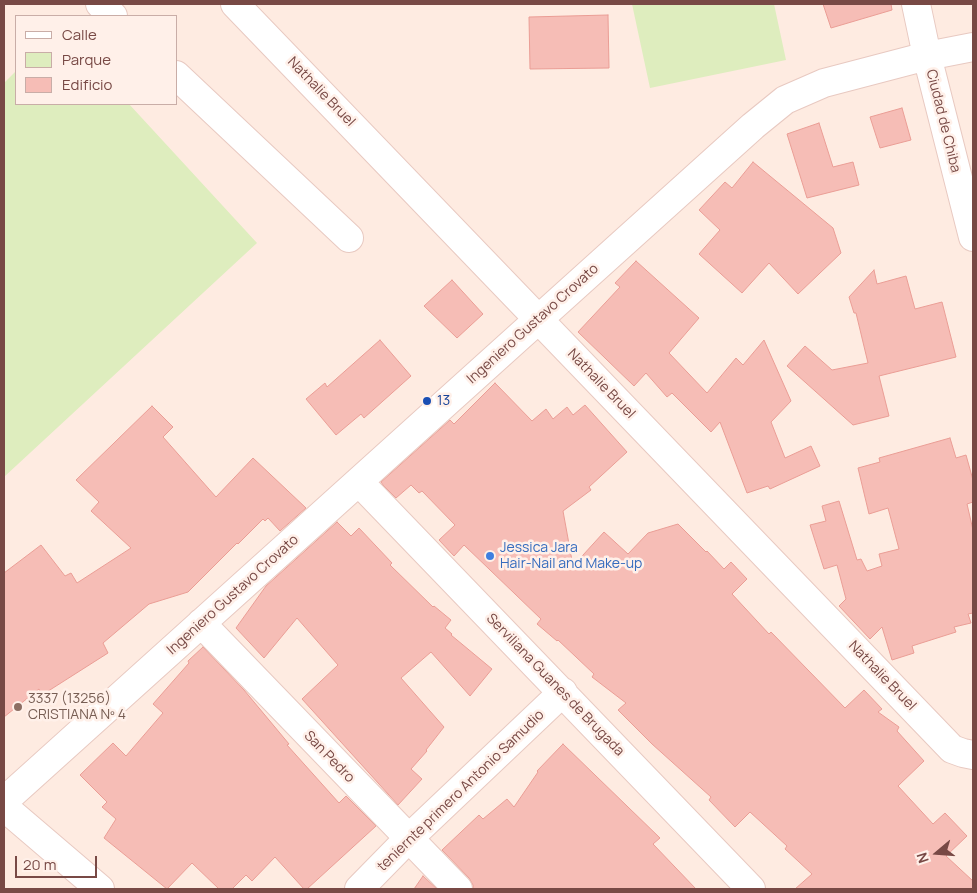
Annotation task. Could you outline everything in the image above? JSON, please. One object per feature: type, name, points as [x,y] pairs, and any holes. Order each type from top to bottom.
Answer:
[{"type":"street","points":[[100,4],[112,15]]},
{"type":"street","name":"Nathalie Bruel","points":[[236,4],[952,749],[973,755]]},
{"type":"street","name":"Ciudad de Chiba","points":[[916,4],[927,56],[973,237]]},
{"type":"street","name":"Ingeniero Gustavo Crovato","points":[[4,801],[753,126],[785,100],[824,83],[927,56],[973,47]]},
{"type":"street","points":[[178,77],[349,238]]},
{"type":"street","name":"Serviliana Guanes de Brugada","points":[[359,482],[751,889]]},
{"type":"street","name":"San Pedro","points":[[201,623],[458,889]]},
{"type":"street","name":"teniernte primero Antonio Samudio","points":[[360,889],[408,839],[562,692]]},
{"type":"street","points":[[4,807],[100,889]]},
{"type":"green space","points":[[632,4],[774,4],[786,60],[650,88]]},
{"type":"green space","points":[[15,72],[15,105],[130,105],[257,243],[4,477],[4,83]]},
{"type":"building","points":[[823,4],[891,4],[892,10],[831,28]]},
{"type":"building","points":[[608,15],[609,68],[530,69],[529,17]]},
{"type":"building","points":[[902,108],[911,140],[880,148],[870,117]]},
{"type":"building","points":[[819,123],[833,167],[853,162],[859,185],[807,198],[787,134]]},
{"type":"building","points":[[753,162],[833,228],[841,253],[798,294],[769,263],[742,293],[699,254],[720,230],[699,210],[725,182],[732,188]]},
{"type":"building","points":[[636,261],[699,318],[669,353],[707,393],[736,358],[743,365],[764,340],[791,401],[771,422],[785,458],[811,446],[820,466],[770,489],[768,486],[747,493],[720,422],[711,432],[672,393],[667,397],[646,373],[634,386],[578,332],[620,287],[615,283]]},
{"type":"building","points":[[874,270],[877,284],[906,276],[915,309],[942,302],[956,357],[879,376],[889,416],[853,425],[787,366],[805,346],[832,370],[868,363],[856,313],[854,313],[849,297]]},
{"type":"building","points":[[452,280],[483,314],[457,338],[424,306]]},
{"type":"building","points":[[380,340],[411,376],[364,418],[361,414],[336,435],[306,399],[325,383],[327,387]]},
{"type":"building","points":[[495,383],[532,421],[546,409],[553,419],[567,407],[573,415],[585,405],[627,452],[589,487],[591,490],[563,511],[573,566],[604,532],[628,554],[648,533],[678,524],[724,569],[731,562],[747,579],[732,594],[769,634],[771,632],[845,708],[864,690],[882,709],[878,712],[899,727],[897,731],[924,761],[898,786],[933,824],[945,813],[967,836],[946,856],[973,881],[973,889],[795,889],[812,874],[785,849],[787,846],[750,812],[735,827],[709,800],[711,797],[652,744],[618,710],[626,703],[592,677],[594,674],[558,640],[537,624],[541,619],[464,545],[454,556],[439,540],[455,525],[422,491],[419,493],[411,485],[396,498],[383,485],[381,482],[450,420],[454,424]]},
{"type":"building","points":[[152,406],[173,427],[163,437],[216,497],[253,458],[306,508],[280,531],[268,518],[265,521],[263,519],[188,592],[149,604],[103,643],[108,653],[42,695],[39,689],[4,717],[4,573],[41,545],[65,576],[71,573],[77,583],[131,548],[91,511],[99,502],[76,480]]},
{"type":"building","points":[[950,438],[956,458],[966,455],[973,480],[973,502],[967,504],[973,530],[973,613],[968,614],[971,623],[954,627],[956,632],[912,646],[914,653],[892,660],[882,627],[870,639],[839,606],[846,599],[837,565],[824,569],[810,525],[826,521],[822,506],[839,501],[857,560],[861,559],[867,571],[882,566],[879,554],[899,549],[888,508],[869,514],[858,468],[880,462],[879,458]]},
{"type":"building","points":[[337,522],[351,536],[359,528],[392,563],[390,565],[433,607],[451,620],[445,628],[451,635],[492,669],[470,696],[431,652],[401,678],[444,727],[411,769],[422,779],[398,805],[302,699],[338,665],[297,618],[264,658],[236,628],[266,586]]},
{"type":"building","points":[[203,647],[244,690],[289,744],[287,745],[339,803],[346,796],[376,826],[307,889],[304,889],[275,857],[252,881],[246,875],[232,889],[219,889],[192,863],[167,889],[104,838],[116,819],[102,807],[107,802],[80,775],[113,743],[126,756],[163,713],[153,704],[189,663],[188,661]]},
{"type":"building","points":[[563,744],[660,838],[653,844],[696,889],[473,889],[469,878],[442,850],[479,815],[483,819],[507,799],[514,807],[537,771]]},
{"type":"building","points":[[423,876],[437,889],[414,889]]},
{"type":"place","name":"13","points":[[427,401]]},
{"type":"place","name":"Jessica Jara Hair-Nail and Make-up","points":[[490,556]]},
{"type":"place","name":"3337 (13256) CRISTIANA Nº 4","points":[[18,707]]}]
